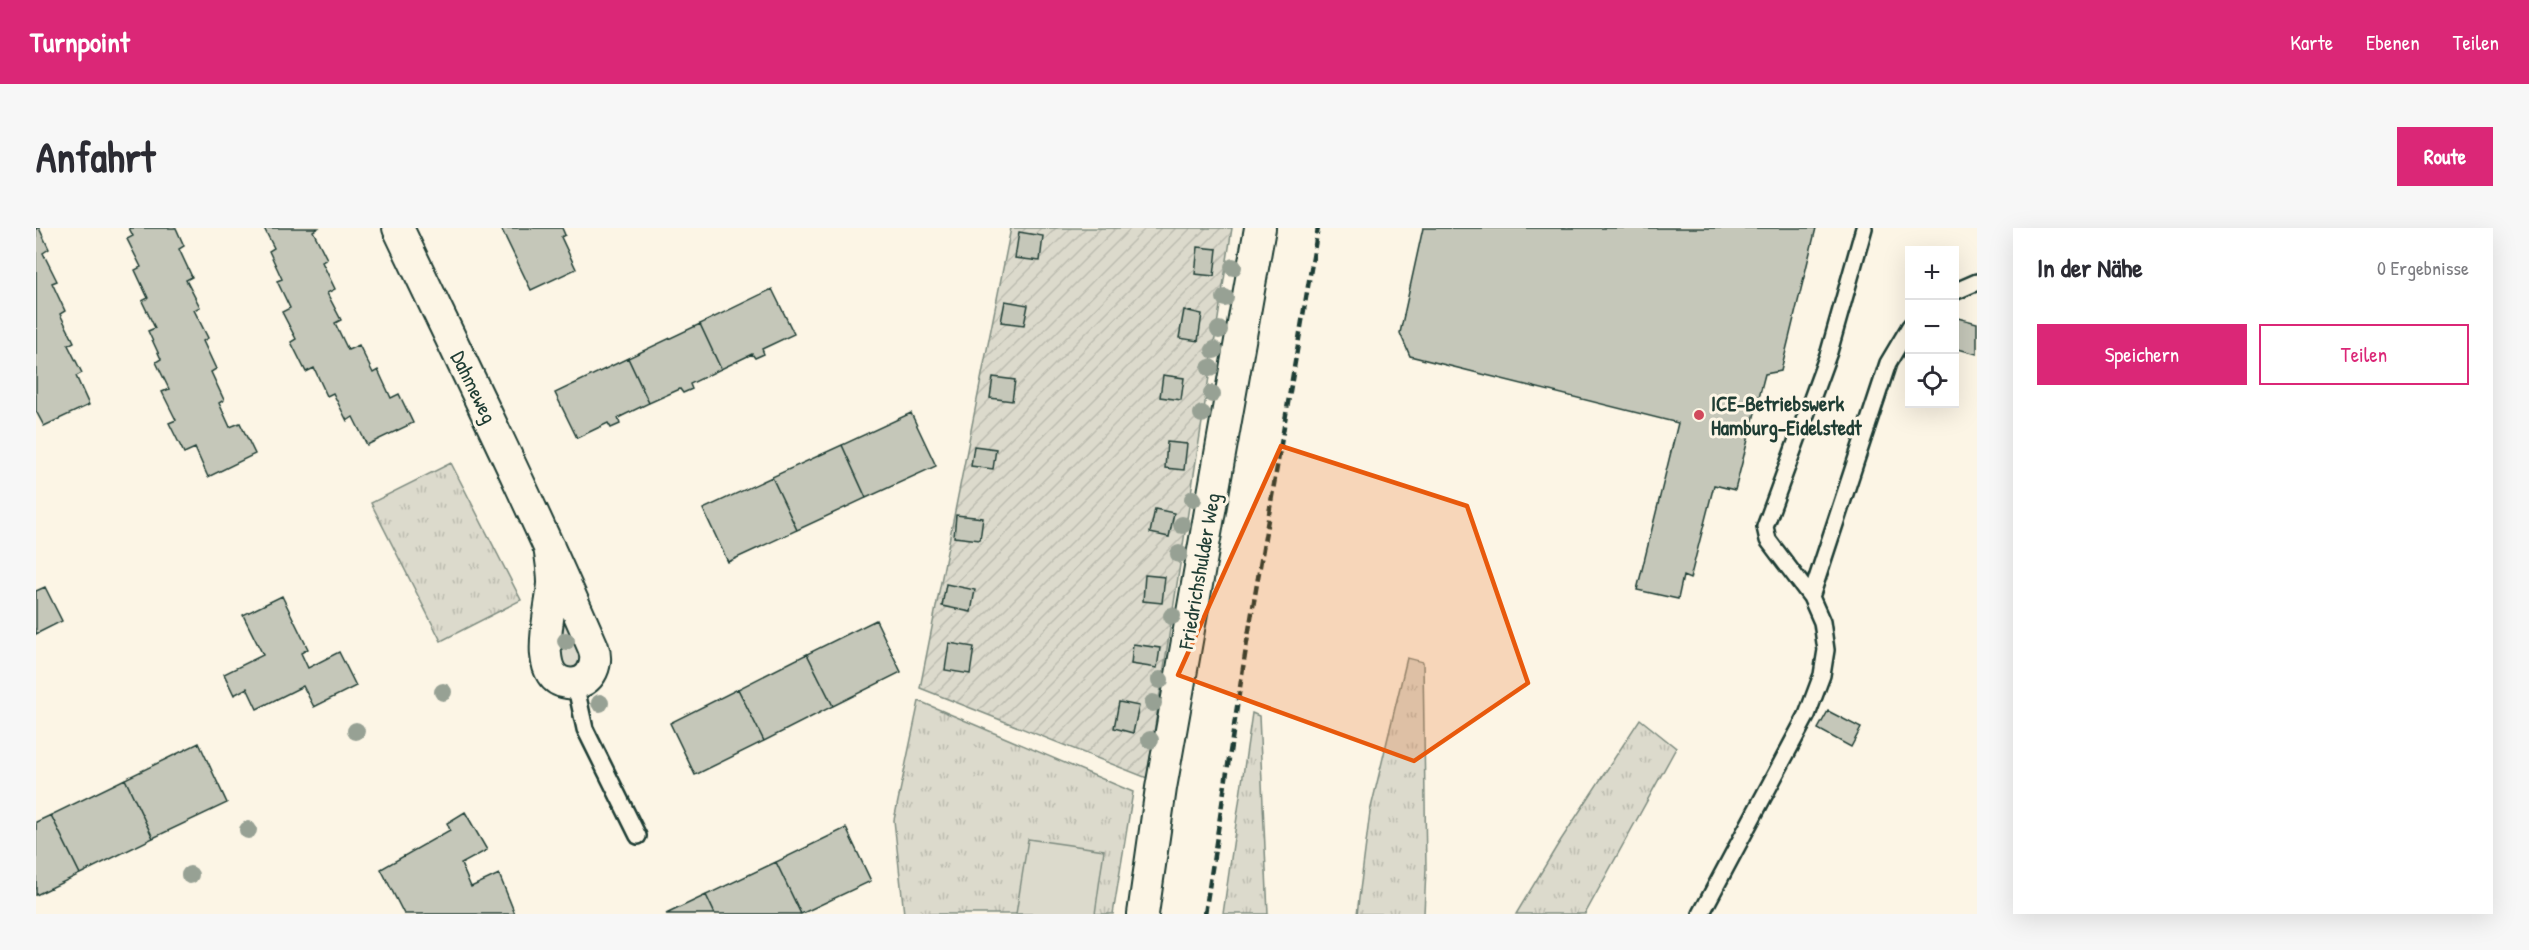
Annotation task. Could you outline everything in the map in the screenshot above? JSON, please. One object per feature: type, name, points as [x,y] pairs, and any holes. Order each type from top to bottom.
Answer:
[{"type":"street","name":"Dahmeweg","points":[[398,228],[549,547],[596,654],[595,666],[590,675],[575,683],[565,683],[556,679],[547,664],[546,645],[553,584],[549,547]]},
{"type":"street","name":"Friedrichshulder Weg","points":[[1143,914],[1161,788],[1260,228]]},
{"type":"lane","points":[[1701,914],[1807,715],[1822,675],[1826,650],[1822,622],[1811,597],[1768,540],[1765,527],[1829,352],[1864,228]]},
{"type":"lane","points":[[1959,290],[1977,282]]},
{"type":"lane","points":[[1811,597],[1888,363],[1905,334]]},
{"type":"lane","points":[[575,683],[585,729],[638,836]]},
{"type":"highlighted area","points":[[1281,446],[1467,506],[1528,683],[1414,761],[1178,675]]},
{"type":"green space","points":[[1011,228],[1232,228],[1147,778],[920,688]]},
{"type":"green space","points":[[451,463],[521,600],[441,641],[371,503]]},
{"type":"green space","points":[[563,614],[584,651],[578,666],[573,668],[559,663],[557,618]]},
{"type":"green space","points":[[1407,658],[1423,662],[1426,869],[1424,914],[1357,914],[1370,812]]},
{"type":"green space","points":[[919,701],[1133,792],[1113,914],[904,914],[894,820]]},
{"type":"green space","points":[[1252,713],[1259,716],[1268,914],[1223,914]]},
{"type":"green space","points":[[1640,719],[1676,748],[1585,914],[1516,914],[1557,846]]},
{"type":"green space","points":[[1028,839],[1104,850],[1095,914],[1016,914]]},
{"type":"building","points":[[36,228],[39,228],[49,249],[43,253],[57,281],[52,283],[65,311],[60,314],[74,342],[68,345],[82,373],[76,376],[89,405],[44,426],[36,411]]},
{"type":"building","points":[[129,228],[176,228],[184,246],[179,249],[192,277],[186,280],[200,307],[194,310],[208,338],[203,341],[216,369],[211,372],[224,400],[219,403],[230,427],[240,423],[255,454],[208,477],[195,448],[184,453],[169,423],[176,420],[162,392],[169,389],[156,362],[161,359],[148,331],[155,328],[142,301],[148,298],[135,270],[141,267],[127,239],[133,236]]},
{"type":"building","points":[[264,228],[318,228],[313,231],[327,259],[322,262],[335,289],[327,293],[341,320],[335,323],[348,350],[359,345],[373,373],[378,370],[391,398],[399,394],[413,423],[367,445],[353,417],[347,421],[333,393],[327,396],[314,368],[306,372],[291,342],[296,339],[282,312],[290,308],[277,281],[282,279],[269,251],[274,248]]},
{"type":"building","points":[[501,228],[562,228],[565,235],[561,237],[576,269],[531,290]]},
{"type":"building","name":"ICE-Betriebswerk Hamburg-Eidelstedt","points":[[1423,228],[1816,228],[1781,371],[1765,374],[1735,490],[1714,485],[1690,579],[1683,576],[1678,599],[1637,590],[1678,423],[1410,356],[1400,333]]},
{"type":"building","points":[[1019,232],[1043,236],[1040,261],[1015,258]]},
{"type":"building","points":[[1198,247],[1217,249],[1214,276],[1195,274]]},
{"type":"building","points":[[772,289],[794,334],[762,349],[764,354],[755,358],[752,354],[721,369],[700,324]]},
{"type":"building","points":[[1005,301],[1028,305],[1024,325],[1001,322]]},
{"type":"building","points":[[1184,310],[1202,314],[1198,341],[1179,338]]},
{"type":"building","points":[[1959,318],[1977,323],[1977,354],[1959,349]]},
{"type":"building","points":[[700,324],[721,369],[690,384],[692,389],[683,393],[680,389],[649,403],[628,358]]},
{"type":"building","points":[[628,358],[649,403],[618,418],[620,424],[611,428],[608,423],[577,438],[555,393]]},
{"type":"building","points":[[1163,375],[1184,378],[1181,400],[1160,397]]},
{"type":"building","points":[[993,377],[1015,380],[1012,401],[990,398]]},
{"type":"building","points":[[911,413],[936,466],[866,498],[842,445]]},
{"type":"building","points":[[1167,442],[1187,444],[1184,470],[1165,468]]},
{"type":"building","points":[[842,445],[866,498],[797,530],[772,477]]},
{"type":"building","points":[[974,446],[996,449],[993,469],[971,466]]},
{"type":"building","points":[[772,477],[797,530],[728,562],[703,509]]},
{"type":"building","points":[[1155,509],[1174,513],[1169,537],[1150,533]]},
{"type":"building","points":[[956,515],[983,518],[980,540],[954,537]]},
{"type":"building","points":[[1145,575],[1165,577],[1162,603],[1143,601]]},
{"type":"building","points":[[946,584],[975,590],[971,612],[942,606]]},
{"type":"building","points":[[45,587],[62,621],[36,634],[36,591]]},
{"type":"building","points":[[282,596],[308,649],[301,653],[308,668],[339,652],[356,686],[314,707],[303,686],[257,709],[247,688],[234,695],[224,674],[263,655],[243,615]]},
{"type":"building","points":[[876,620],[901,672],[833,706],[807,654]]},
{"type":"building","points":[[949,643],[974,647],[970,674],[945,670]]},
{"type":"building","points":[[1133,644],[1160,648],[1157,668],[1131,664]]},
{"type":"building","points":[[807,654],[833,706],[764,741],[738,689]]},
{"type":"building","points":[[738,689],[764,741],[695,775],[670,723]]},
{"type":"building","points":[[1119,702],[1139,706],[1133,733],[1114,728]]},
{"type":"building","points":[[1828,711],[1861,728],[1851,747],[1818,729]]},
{"type":"building","points":[[199,743],[227,803],[153,838],[125,779]]},
{"type":"building","points":[[125,779],[153,838],[80,874],[51,815]]},
{"type":"building","points":[[465,812],[487,850],[461,864],[471,887],[499,874],[515,914],[404,914],[381,869],[450,830],[447,823]]},
{"type":"building","points":[[51,815],[80,874],[36,895],[36,822]]},
{"type":"building","points":[[846,828],[871,881],[801,914],[776,862]]},
{"type":"building","points":[[776,862],[801,914],[715,914],[706,895]]},
{"type":"building","points":[[706,895],[715,914],[666,914]]},
{"type":"railway","points":[[1205,914],[1247,642],[1318,228]]},
{"type":"place","name":"ICE-Betriebswerk Hamburg-Eidelstedt","points":[[1699,415]]}]
